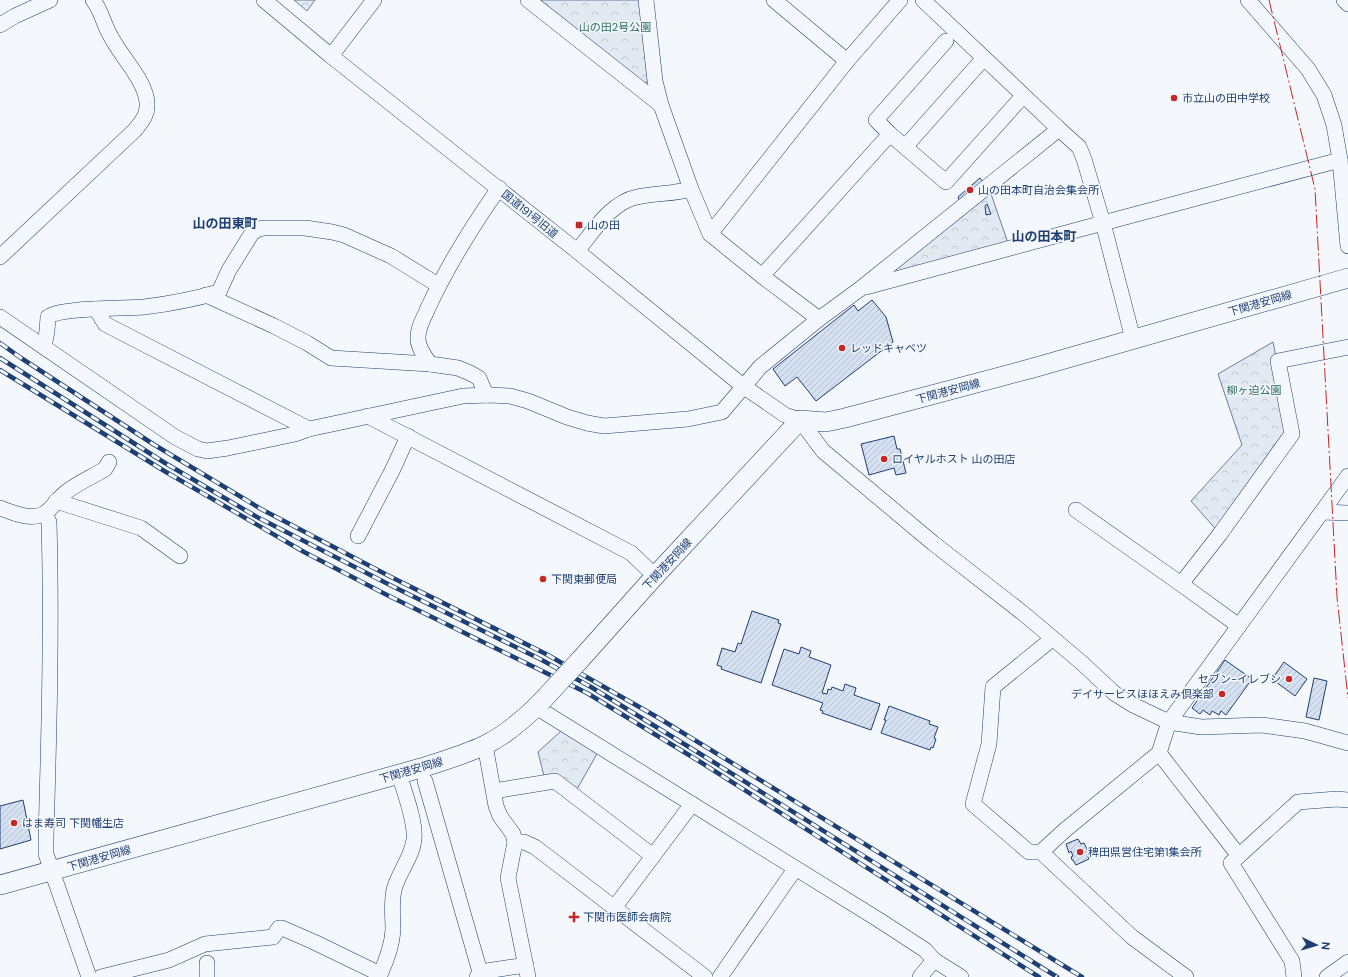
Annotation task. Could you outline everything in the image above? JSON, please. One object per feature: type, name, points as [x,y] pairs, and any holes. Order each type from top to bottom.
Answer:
[{"type":"main road","name":"下関港安岡線","points":[[0,885],[399,774],[457,756],[486,745],[519,723],[539,704],[655,576],[800,420],[826,422],[845,418],[1033,368],[1348,278]]},
{"type":"street","points":[[0,25],[15,16],[50,0]]},
{"type":"street","points":[[0,257],[135,130],[146,114],[146,93],[142,84],[118,51],[98,6],[93,0]]},
{"type":"street","name":"国道191号旧道","points":[[264,0],[330,56],[577,251],[743,386],[785,416],[800,420]]},
{"type":"street","points":[[330,56],[374,0]]},
{"type":"street","points":[[528,0],[661,106]]},
{"type":"street","points":[[646,0],[655,81],[661,106],[710,234],[819,319]]},
{"type":"street","points":[[774,0],[847,61]]},
{"type":"street","points":[[710,234],[847,61],[900,0]]},
{"type":"street","points":[[923,0],[1023,96],[1079,147],[1103,222],[1133,339]]},
{"type":"street","points":[[1248,0],[1308,69],[1324,95],[1334,125],[1340,160],[1348,246]]},
{"type":"street","points":[[1344,0],[1348,4]]},
{"type":"street","points":[[946,41],[876,120],[946,182],[1023,96]]},
{"type":"street","points":[[905,147],[984,58]]},
{"type":"street","points":[[0,317],[142,418],[198,450],[207,451],[228,448],[295,434],[308,429],[463,396],[510,396],[522,399],[567,417],[604,426],[688,419],[722,412],[760,367],[819,319],[860,289],[1059,129]]},
{"type":"street","points":[[762,276],[890,134]]},
{"type":"street","points":[[860,289],[1103,222],[1340,160]]},
{"type":"street","points":[[430,364],[423,354],[418,339],[419,327],[438,285],[498,188]]},
{"type":"street","points":[[577,251],[611,210],[626,200],[638,196],[692,190]]},
{"type":"street","points":[[44,347],[48,317],[52,314],[75,310],[157,305],[219,292],[229,270],[252,233],[258,229],[264,228],[305,228],[344,235],[391,256],[438,285]]},
{"type":"street","points":[[206,295],[274,326],[307,343],[331,358],[430,364],[458,368],[479,378],[486,395]]},
{"type":"street","points":[[96,309],[105,324],[308,429]]},
{"type":"street","points":[[1181,584],[1220,534],[1292,434],[1278,361],[1348,347]]},
{"type":"street","points":[[368,416],[631,552],[655,576]]},
{"type":"street","points":[[800,420],[823,451],[933,543],[1024,614],[1082,663],[1114,693],[1133,705],[1168,722],[1201,727],[1262,725],[1305,731],[1348,743]]},
{"type":"street","points":[[358,536],[393,469],[408,436]]},
{"type":"street","points":[[0,508],[18,515],[27,516],[35,516],[45,513],[65,492],[105,469],[109,462]]},
{"type":"street","points":[[1052,639],[993,687],[989,744],[973,804],[1029,852],[1041,852],[1065,830],[1159,753],[1168,722],[1348,476]]},
{"type":"street","points":[[56,501],[141,528],[180,556]]},
{"type":"street","points":[[1076,510],[1239,626]]},
{"type":"street","points":[[1322,512],[1348,513]]},
{"type":"street","points":[[45,513],[49,522],[50,579],[49,748],[46,854],[89,977]]},
{"type":"street","points":[[539,704],[692,804],[925,950],[934,960],[961,977]]},
{"type":"street","points":[[425,781],[478,975],[527,971],[508,878],[515,842],[513,834],[500,816],[496,806],[486,745]]},
{"type":"street","points":[[1159,753],[1239,856]]},
{"type":"street","points":[[101,977],[169,960],[205,944],[273,937],[279,928],[314,942],[379,976],[387,959],[392,940],[394,891],[399,875],[409,856],[414,841],[414,829],[399,774]]},
{"type":"street","points":[[494,791],[555,781],[653,856]]},
{"type":"street","points":[[1294,977],[1292,961],[1231,863],[1298,802],[1337,799],[1348,800]]},
{"type":"street","points":[[614,908],[692,804]]},
{"type":"street","points":[[515,842],[524,842],[535,847],[705,977]]},
{"type":"street","points":[[1041,852],[1132,937],[1186,977]]},
{"type":"street","points":[[720,977],[795,869]]},
{"type":"street","points":[[920,977],[934,960]]},
{"type":"street","points":[[1328,977],[1348,962]]},
{"type":"green space","points":[[294,0],[315,0],[307,11]]},
{"type":"green space","name":"山の田2号公園","points":[[536,0],[640,0],[648,81],[642,84]]},
{"type":"green space","points":[[990,191],[1008,243],[890,275],[890,272]]},
{"type":"green space","name":"柳ヶ迫公園","points":[[1273,342],[1292,434],[1220,534],[1191,501],[1242,445],[1218,374]]},
{"type":"green space","points":[[561,731],[598,752],[576,791],[544,776],[538,752]]},
{"type":"building","name":"山の田本町自治会集会所","points":[[980,178],[984,183],[959,200],[958,197]]},
{"type":"building","points":[[987,204],[991,214],[986,215],[985,206]]},
{"type":"building","name":"レッドキャベツ","points":[[872,300],[886,317],[893,342],[816,401],[797,377],[785,386],[773,369],[854,305],[858,311]]},
{"type":"building","name":"ロイヤルホスト 山の田店","points":[[894,436],[897,449],[900,449],[906,473],[896,475],[894,468],[869,475],[861,444]]},
{"type":"building","points":[[752,611],[779,620],[778,623],[781,624],[761,683],[721,669],[722,667],[717,665],[722,648],[735,652],[738,643],[741,644]]},
{"type":"building","points":[[801,647],[811,651],[809,657],[831,665],[822,693],[827,694],[828,689],[831,690],[832,687],[843,691],[845,684],[856,688],[854,695],[880,704],[871,730],[822,713],[823,711],[820,710],[823,703],[772,685],[784,649],[799,654]]},
{"type":"building","name":"デイサービスほほえみ倶楽部","points":[[1225,660],[1252,679],[1226,715],[1221,711],[1219,715],[1212,711],[1210,715],[1203,710],[1200,714],[1192,708]]},
{"type":"building","name":"セブン-イレブン","points":[[1284,662],[1307,679],[1295,696],[1272,679]]},
{"type":"building","points":[[1314,678],[1327,681],[1319,720],[1306,717]]},
{"type":"building","points":[[889,706],[930,721],[929,724],[938,727],[934,738],[936,739],[933,748],[931,747],[930,750],[881,733]]},
{"type":"building","name":"はま寿司 下関幡生店","points":[[23,800],[31,840],[0,849],[0,806]]},
{"type":"building","name":"稗田県営住宅第1集会所","points":[[1078,839],[1081,844],[1084,843],[1089,853],[1087,854],[1089,859],[1076,865],[1072,860],[1071,857],[1073,856],[1071,851],[1069,853],[1066,844]]},
{"type":"railway","points":[[0,343],[153,444],[261,509],[391,577],[546,654],[657,717],[1082,977]]},
{"type":"railway","points":[[0,358],[165,463],[257,517],[540,659],[591,687],[1057,977]]},
{"type":"railway","points":[[0,370],[166,472],[304,552],[387,595],[587,693],[702,763],[1039,977]]},
{"type":"power","points":[[1269,0],[1315,189],[1337,597],[1348,698]]},
{"type":"place","name":"市立山の田中学校","points":[[1174,98]]},
{"type":"place","name":"山の田本町自治会集会所","points":[[970,190]]},
{"type":"place","name":"山の田","points":[[579,225]]},
{"type":"place","name":"レッドキャベツ","points":[[842,348]]},
{"type":"place","name":"ロイヤルホスト 山の田店","points":[[884,459]]},
{"type":"place","name":"下関東郵便局","points":[[543,579]]},
{"type":"place","name":"セブン-イレブン","points":[[1289,679]]},
{"type":"place","name":"デイサービスほほえみ倶楽部","points":[[1222,694]]},
{"type":"place","name":"はま寿司 下関幡生店","points":[[14,823]]},
{"type":"place","name":"稗田県営住宅第1集会所","points":[[1080,852]]},
{"type":"place","name":"下関市医師会病院","points":[[574,917]]},
{"type":"district","name":"山の田東町","points":[[225,223]]},
{"type":"district","name":"山の田本町","points":[[1044,236]]}]
